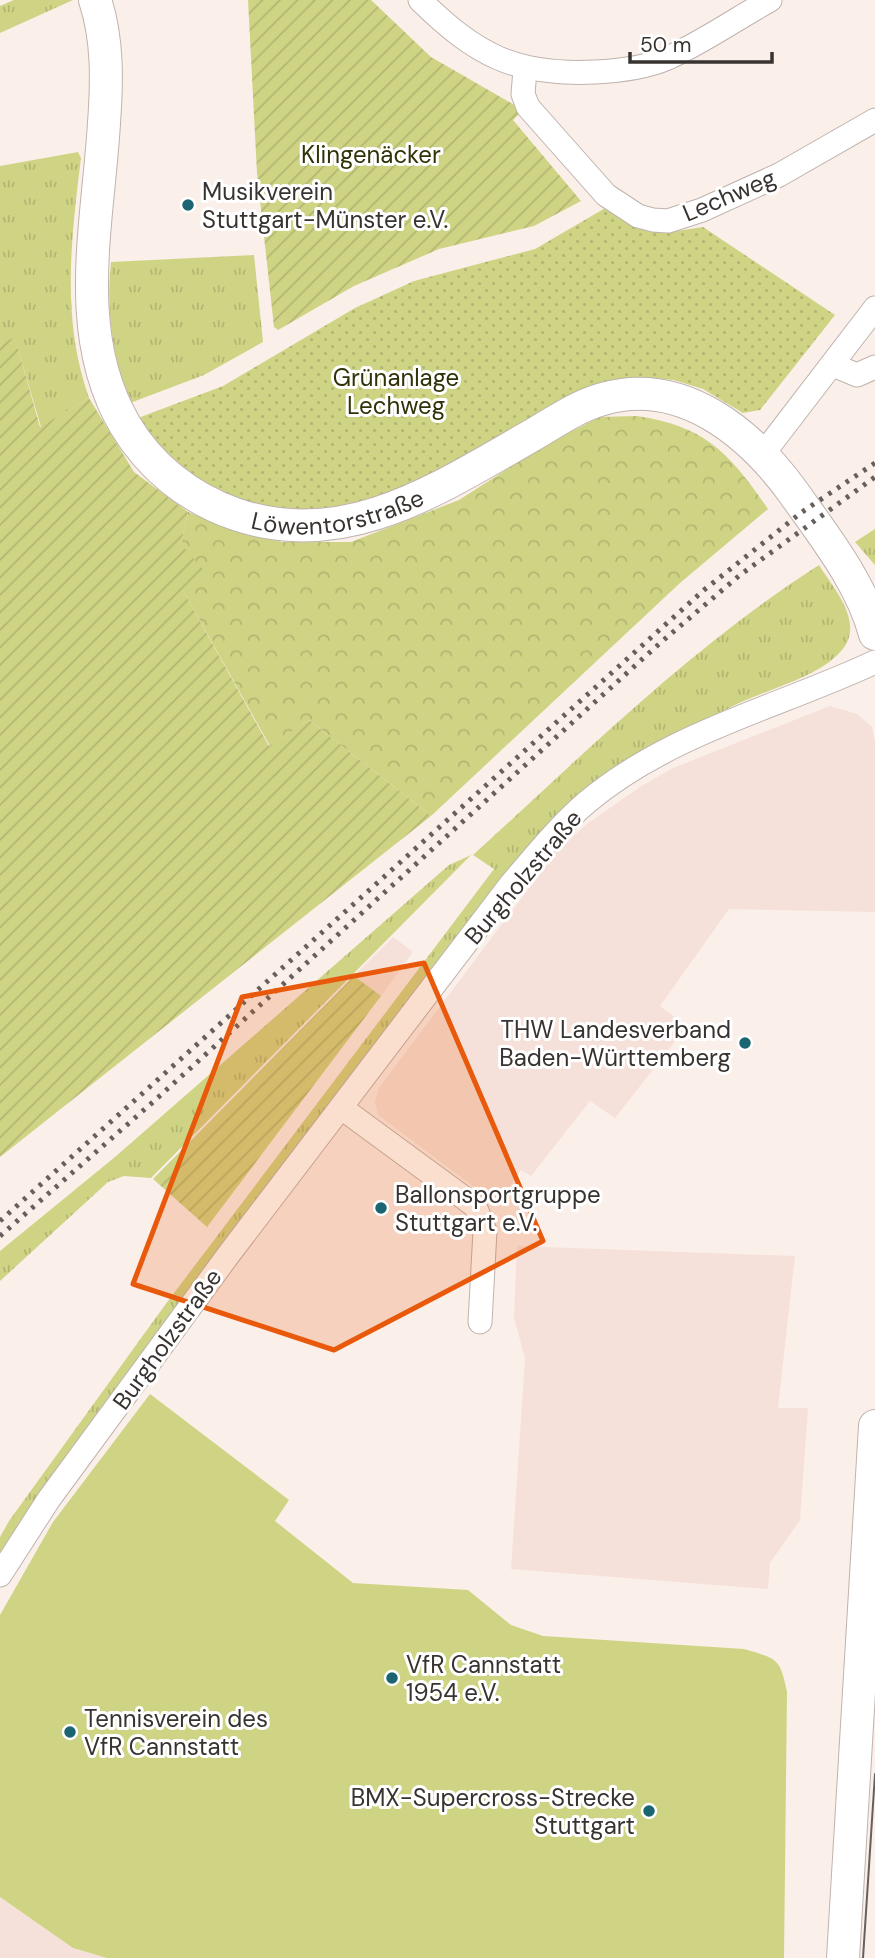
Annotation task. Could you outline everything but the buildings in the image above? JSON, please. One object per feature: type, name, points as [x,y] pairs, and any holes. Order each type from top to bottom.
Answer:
[{"type":"main road","name":"Löwentorstraße","points":[[95,0],[103,34],[106,89],[92,309],[96,351],[120,416],[141,450],[166,475],[191,494],[256,522],[297,527],[337,525],[410,503],[603,399],[661,396],[690,404],[733,427],[763,454],[838,558],[869,610],[875,634]]},
{"type":"main road","points":[[843,1958],[875,1426]]},
{"type":"street","points":[[420,0],[445,25],[491,56],[525,69],[568,74],[613,71],[666,59],[770,0]]},
{"type":"street","name":"Lechweg","points":[[525,69],[523,94],[537,117],[606,195],[638,216],[653,220],[668,220],[735,195],[779,175],[875,120]]},
{"type":"street","points":[[763,454],[875,308]]},
{"type":"street","points":[[833,365],[857,375],[875,368]]},
{"type":"street","name":"Burgholzstraße","points":[[0,1575],[49,1499],[229,1254],[343,1109],[511,884],[551,837],[588,801],[664,752],[737,716],[823,686],[875,662]]},
{"type":"street","points":[[343,1109],[475,1206],[485,1231],[480,1322]]},
{"type":"highlighted area","points":[[424,963],[543,1241],[334,1350],[133,1284],[242,997]]},
{"type":"shaded area","points":[[830,706],[857,714],[872,727],[875,742],[875,912],[729,909],[660,1006],[687,1026],[615,1118],[590,1101],[531,1176],[521,1170],[497,1204],[378,1115],[375,1101],[379,1088],[556,852],[587,824],[673,768]]},
{"type":"shaded area","points":[[393,937],[413,952],[381,996],[354,976]]},
{"type":"shaded area","points":[[517,1246],[795,1256],[778,1408],[808,1408],[800,1520],[770,1563],[768,1589],[511,1569],[525,1358],[514,1318]]},
{"type":"shaded area","points":[[0,1897],[73,1948],[107,1958],[0,1958]]},
{"type":"green space","points":[[14,0],[73,0],[0,33],[0,6]]},
{"type":"green space","name":"Klingenäcker","points":[[248,0],[371,0],[431,57],[523,110],[513,120],[581,201],[534,226],[439,249],[354,286],[278,330],[274,327],[257,173]]},
{"type":"green space","points":[[78,152],[81,158],[72,249],[72,309],[80,368],[89,398],[41,427],[15,339],[0,342],[0,166]]},
{"type":"green space","name":"Grünanlage Lechweg","points":[[607,207],[663,233],[703,227],[835,315],[760,410],[743,413],[703,389],[674,380],[643,377],[611,381],[588,390],[480,451],[371,504],[300,515],[226,498],[172,462],[138,418],[223,386],[355,308],[414,281],[535,249]]},
{"type":"green space","points":[[254,255],[263,342],[204,375],[130,403],[112,334],[109,299],[111,262]]},
{"type":"green space","points":[[15,338],[40,427],[89,398],[134,472],[188,512],[181,544],[208,575],[185,594],[269,746],[309,720],[431,816],[0,1157],[0,342]]},
{"type":"green space","points":[[636,416],[681,427],[714,446],[741,473],[768,509],[680,583],[431,816],[309,720],[270,746],[185,594],[181,544],[188,512],[234,530],[282,542],[351,542],[459,500],[548,443],[600,417]]},
{"type":"green space","points":[[875,529],[875,565],[855,542]]},
{"type":"green space","points":[[819,565],[839,595],[849,618],[848,640],[842,650],[819,669],[729,708],[627,764],[571,806],[504,875],[0,1559],[0,1537],[9,1521],[165,1305],[494,869],[473,855],[640,702],[727,630]]},
{"type":"green space","points":[[471,855],[151,1178],[124,1176],[108,1182],[0,1281],[0,1251],[115,1157],[449,865]]},
{"type":"green space","points":[[354,976],[381,996],[207,1227],[153,1179]]},
{"type":"green space","name":"VfR Cannstatt 1954 e.V.","points":[[150,1394],[289,1500],[275,1521],[353,1583],[468,1590],[511,1625],[543,1636],[744,1649],[775,1661],[782,1672],[787,1692],[784,1958],[107,1958],[73,1948],[0,1897],[0,1615],[53,1522]]},
{"type":"tram line","points":[[863,1958],[875,1774]]},
{"type":"railway","points":[[0,1221],[704,590],[802,512],[875,463]]},
{"type":"railway","points":[[0,1236],[153,1102],[659,644],[740,575],[875,477]]},
{"type":"place","name":"Musikverein Stuttgart-Münster e.V.","points":[[188,205]]},
{"type":"place","name":"THW Landesverband Baden-Württemberg","points":[[745,1043]]},
{"type":"place","name":"Ballonsportgruppe Stuttgart e.V.","points":[[381,1208]]},
{"type":"place","name":"VfR Cannstatt 1954 e.V.","points":[[392,1678]]},
{"type":"place","name":"Tennisverein des VfR Cannstatt","points":[[70,1732]]},
{"type":"place","name":"BMX-Supercross-Strecke Stuttgart","points":[[649,1811]]}]
